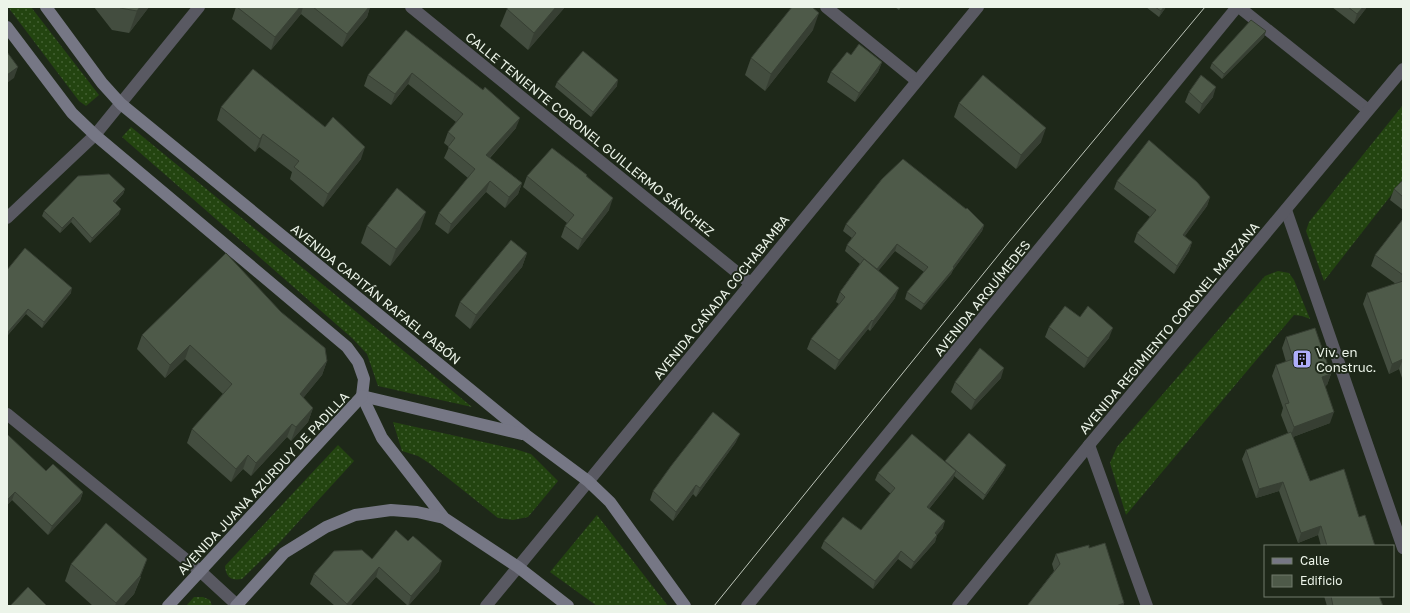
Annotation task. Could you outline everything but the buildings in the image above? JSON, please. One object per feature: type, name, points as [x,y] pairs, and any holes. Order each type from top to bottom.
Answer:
[{"type":"main road","name":"AVENIDA CAPITÁN RAFAEL PABÓN","points":[[46,7],[102,82],[121,104],[526,435],[588,481],[610,502],[684,606]]},
{"type":"main road","points":[[7,27],[72,113],[95,136],[347,347],[358,362],[364,379],[362,396],[382,438],[444,518],[518,567],[568,606]]},
{"type":"main road","name":"AVENIDA JUANA AZURDUY DE PADILLA","points":[[168,606],[362,396],[526,435]]},
{"type":"main road","points":[[237,605],[284,553],[326,527],[355,515],[391,510],[417,512],[444,518]]},
{"type":"street","points":[[7,218],[95,136],[198,7]]},
{"type":"street","name":"CALLE TENIENTE CORONEL GUILLERMO SÁNCHEZ","points":[[412,7],[750,283]]},
{"type":"street","points":[[826,7],[917,81]]},
{"type":"street","name":"AVENIDA CAÑADA COCHABAMBA","points":[[486,606],[978,7]]},
{"type":"street","points":[[1238,7],[1368,110]]},
{"type":"street","name":"AVENIDA ARQUÍMEDES","points":[[747,606],[1238,7]]},
{"type":"street","name":"AVENIDA REGIMIENTO CORONEL MARZANA","points":[[958,606],[1089,445],[1403,69]]},
{"type":"street","points":[[1286,210],[1403,548]]},
{"type":"street","points":[[7,414],[200,571],[237,605]]},
{"type":"street","points":[[1089,445],[1147,606]]},
{"type":"green space","points":[[8,7],[31,7],[99,95],[86,106],[79,101]]},
{"type":"green space","points":[[1403,105],[1403,180],[1324,281],[1306,231],[1309,222]]},
{"type":"green space","points":[[131,127],[472,407],[378,386],[367,354],[352,338],[122,137]]},
{"type":"green space","points":[[1278,271],[1289,273],[1294,280],[1310,319],[1294,315],[1126,515],[1110,463],[1117,447],[1265,276]]},
{"type":"green space","points":[[393,422],[515,449],[531,454],[558,481],[528,517],[513,520],[498,518],[429,463],[418,456],[402,451]]},
{"type":"green space","points":[[338,445],[354,461],[280,542],[242,579],[232,579],[228,575],[225,566]]},
{"type":"green space","points":[[597,515],[668,606],[597,606],[550,572]]},
{"type":"green space","points":[[194,597],[203,597],[210,600],[212,606],[186,606]]},
{"type":"tram line","points":[[714,606],[1009,242],[1205,7]]},
{"type":"place","name":"Viv. en Construc.","points":[[1302,359]]}]
